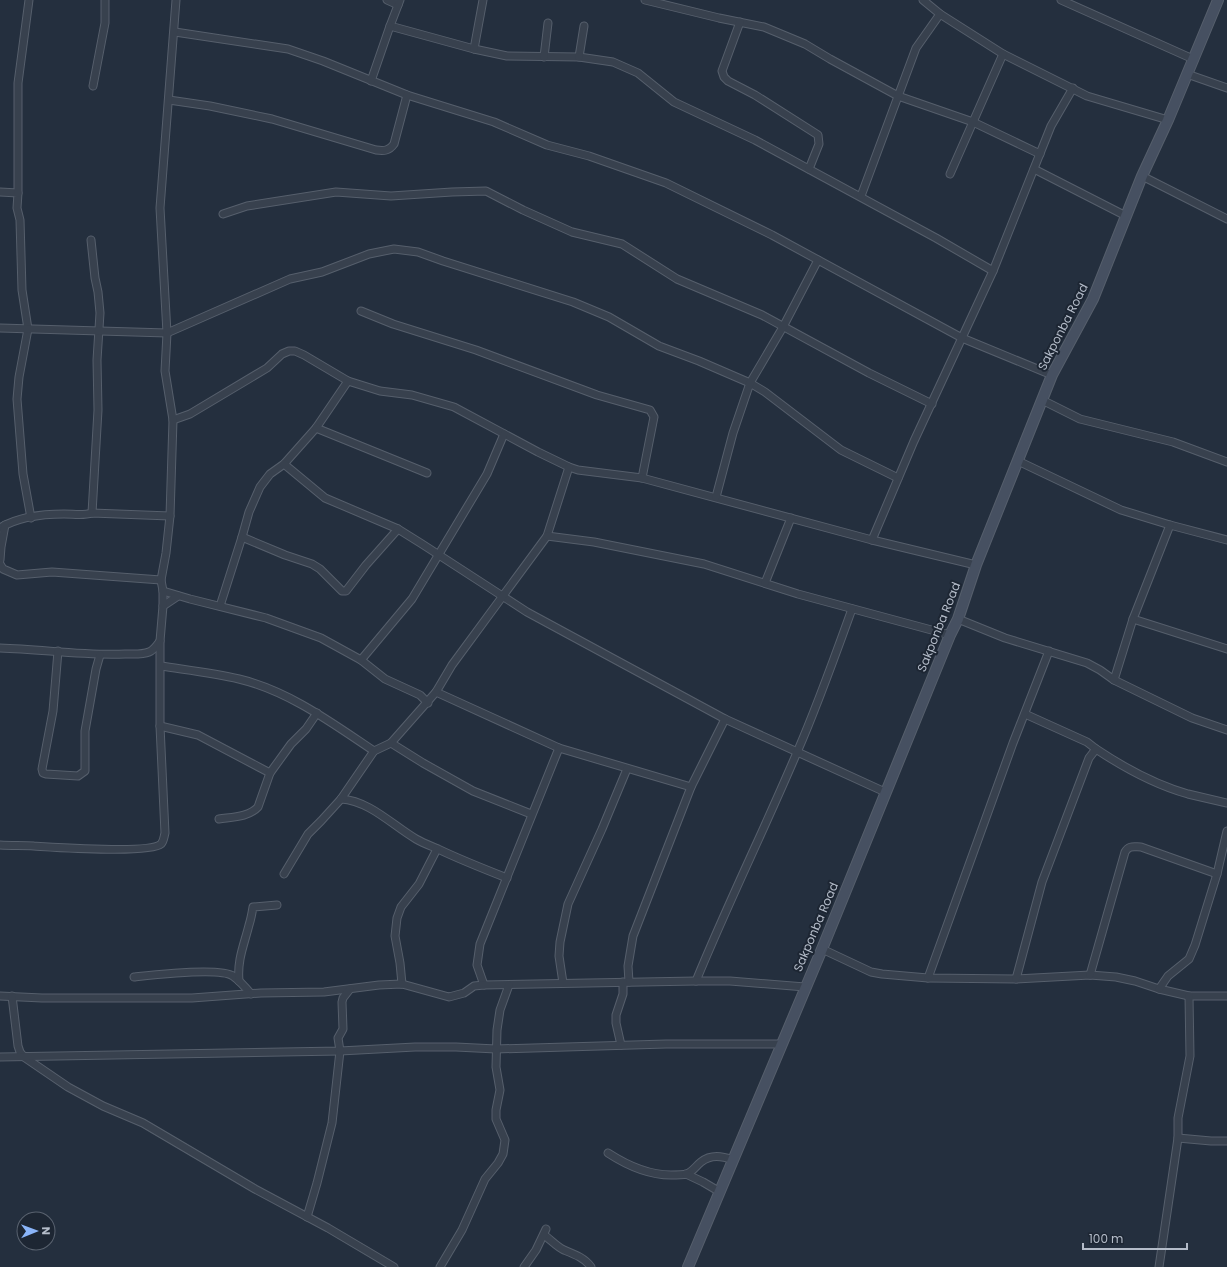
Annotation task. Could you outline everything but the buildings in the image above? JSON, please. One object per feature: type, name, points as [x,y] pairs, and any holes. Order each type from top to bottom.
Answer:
[{"type":"main road","name":"Sakponba Road","points":[[688,1267],[822,949],[885,792],[958,619],[976,565],[1052,375],[1093,300],[1142,176],[1168,120],[1218,0]]},
{"type":"street","points":[[29,0],[18,83],[17,208],[20,220],[22,290],[28,329],[19,377],[17,399],[23,474],[31,518]]},
{"type":"street","points":[[93,86],[105,23],[105,0]]},
{"type":"street","points":[[0,845],[91,849],[135,848],[155,847],[160,844],[164,838],[160,726],[160,641],[163,591],[160,580],[166,552],[170,516],[173,420],[165,371],[167,333],[160,208],[175,32],[176,0]]},
{"type":"street","points":[[371,81],[399,3],[387,0]]},
{"type":"street","points":[[474,49],[483,0]]},
{"type":"street","points":[[645,0],[764,27],[805,44],[898,96],[973,122],[1040,154]]},
{"type":"street","points":[[923,0],[940,14],[1003,54],[1087,96],[1168,120]]},
{"type":"street","points":[[1061,0],[1193,60]]},
{"type":"street","points":[[861,196],[916,48],[940,14]]},
{"type":"street","points":[[740,22],[722,71],[724,77],[818,134],[819,144],[808,168]]},
{"type":"street","points":[[544,57],[548,23]]},
{"type":"street","points":[[390,26],[474,49],[507,56],[579,57],[613,62],[638,73],[674,102],[754,140],[861,196],[992,271]]},
{"type":"street","points":[[579,57],[584,26]]},
{"type":"street","points":[[175,32],[288,49],[323,61],[407,96],[494,122],[547,145],[589,156],[666,184],[772,235],[962,338],[1052,375]]},
{"type":"street","points":[[950,174],[1003,54]]},
{"type":"street","points":[[1187,74],[1227,88]]},
{"type":"street","points":[[872,540],[898,478],[992,271],[1052,126],[1073,88]]},
{"type":"street","points":[[169,100],[210,106],[272,119],[376,150],[385,151],[391,148],[394,144],[407,96]]},
{"type":"street","points":[[1034,169],[1126,216]]},
{"type":"street","points":[[1142,176],[1227,219]]},
{"type":"street","points":[[223,214],[247,206],[336,192],[392,196],[486,191],[523,210],[572,232],[622,244],[677,279],[762,315],[869,373],[932,404]]},
{"type":"street","points":[[0,192],[18,193]]},
{"type":"street","points":[[91,240],[100,313],[97,360],[98,410],[92,513]]},
{"type":"street","points":[[0,328],[167,333],[290,279],[322,272],[369,254],[394,249],[418,252],[573,302],[609,317],[658,346],[699,361],[750,383],[765,392],[841,450],[898,478]]},
{"type":"street","points":[[716,497],[733,433],[750,383],[783,327],[818,260]]},
{"type":"street","points":[[361,311],[393,324],[476,350],[597,395],[650,410],[654,417],[642,478]]},
{"type":"street","points":[[173,420],[190,414],[267,368],[282,354],[288,351],[295,351],[348,382],[380,391],[412,395],[454,407],[569,467],[642,478],[872,540],[976,565]]},
{"type":"street","points":[[220,606],[249,512],[260,487],[270,474],[284,464],[316,428],[348,382]]},
{"type":"street","points":[[1042,400],[1080,419],[1173,442],[1227,462]]},
{"type":"street","points":[[316,428],[427,473]]},
{"type":"street","points":[[361,660],[412,599],[487,474],[504,434]]},
{"type":"street","points":[[1018,461],[1121,510],[1227,540]]},
{"type":"street","points":[[284,464],[325,498],[398,529],[527,612],[725,718],[885,792]]},
{"type":"street","points":[[284,874],[308,834],[341,799],[374,751],[391,743],[428,703],[452,665],[547,536],[569,467]]},
{"type":"street","points":[[0,560],[3,526],[13,521],[64,514],[82,515],[92,513],[170,516]]},
{"type":"street","points":[[765,583],[791,518]]},
{"type":"street","points":[[1114,680],[1133,619],[1170,525]]},
{"type":"street","points":[[242,538],[320,568],[342,591],[346,591],[366,564],[398,529]]},
{"type":"street","points":[[547,536],[594,542],[704,564],[852,609],[950,636]]},
{"type":"street","points":[[0,564],[3,569],[17,575],[52,572],[160,580]]},
{"type":"street","points":[[163,591],[266,618],[322,638],[361,660],[386,678],[420,695],[428,703]]},
{"type":"street","points":[[163,606],[178,596]]},
{"type":"street","points":[[696,980],[718,926],[760,838],[798,751],[819,700],[852,609]]},
{"type":"street","points":[[958,619],[1005,638],[1087,663],[1114,680],[1192,718],[1227,730]]},
{"type":"street","points":[[1133,619],[1227,649]]},
{"type":"street","points":[[0,648],[100,655],[148,652],[160,641]]},
{"type":"street","points":[[58,651],[53,711],[42,769],[43,773],[46,774],[78,776],[85,771],[85,731],[96,669],[100,655]]},
{"type":"street","points":[[928,978],[1013,743],[1050,652]]},
{"type":"street","points":[[161,666],[240,680],[275,692],[317,713],[374,751]]},
{"type":"street","points":[[436,692],[559,748],[692,787]]},
{"type":"street","points":[[219,819],[249,814],[258,807],[270,773],[291,744],[306,729],[317,713]]},
{"type":"street","points":[[1025,714],[1087,742],[1129,769],[1165,785],[1187,793],[1227,803]]},
{"type":"street","points":[[621,1045],[616,1023],[616,1015],[626,982],[633,936],[692,787],[725,718]]},
{"type":"street","points":[[160,726],[198,735],[270,773]]},
{"type":"street","points":[[391,743],[473,791],[531,814]]},
{"type":"street","points":[[484,985],[477,965],[480,944],[531,814],[559,748]]},
{"type":"street","points":[[1016,979],[1042,882],[1091,753],[1096,749]]},
{"type":"street","points":[[563,983],[559,956],[560,942],[568,904],[627,769]]},
{"type":"street","points":[[341,799],[348,799],[357,802],[375,811],[416,839],[507,878]]},
{"type":"street","points":[[1159,989],[1168,976],[1190,958],[1216,874],[1227,831]]},
{"type":"street","points":[[1090,975],[1127,848],[1131,846],[1141,847],[1216,874]]},
{"type":"street","points":[[402,984],[395,936],[397,918],[401,907],[419,884],[437,849]]},
{"type":"street","points":[[239,981],[238,972],[241,951],[249,927],[253,907],[277,905]]},
{"type":"street","points":[[822,949],[871,972],[882,974],[928,978],[1016,979],[1090,975],[1116,977],[1135,981],[1159,989],[1189,996],[1227,996]]},
{"type":"street","points":[[134,977],[174,972],[219,972],[232,975],[251,994]]},
{"type":"street","points":[[0,996],[42,998],[192,998],[251,994],[324,992],[402,984],[449,997],[464,993],[474,986],[484,985],[696,980],[805,987]]},
{"type":"street","points":[[440,1267],[462,1230],[485,1179],[498,1163],[503,1154],[505,1140],[496,1120],[496,1110],[500,1090],[496,1067],[496,1049],[500,1010],[509,985]]},
{"type":"street","points":[[307,1217],[318,1183],[332,1123],[340,1051],[338,1038],[343,1029],[342,1002],[343,998],[350,989]]},
{"type":"street","points":[[12,996],[18,1046],[24,1057],[74,1090],[103,1106],[142,1123],[255,1189],[394,1267]]},
{"type":"street","points":[[1159,1267],[1178,1138],[1178,1118],[1190,1056],[1189,996]]},
{"type":"street","points":[[0,1057],[340,1051],[456,1046],[496,1049],[621,1045],[782,1044]]},
{"type":"street","points":[[1178,1138],[1227,1141]]},
{"type":"street","points":[[608,1153],[632,1167],[665,1175],[686,1174],[702,1162],[714,1156],[733,1160]]},
{"type":"street","points":[[686,1174],[720,1192]]},
{"type":"street","points":[[524,1267],[536,1250],[545,1232],[563,1250],[582,1259],[591,1267]]}]
